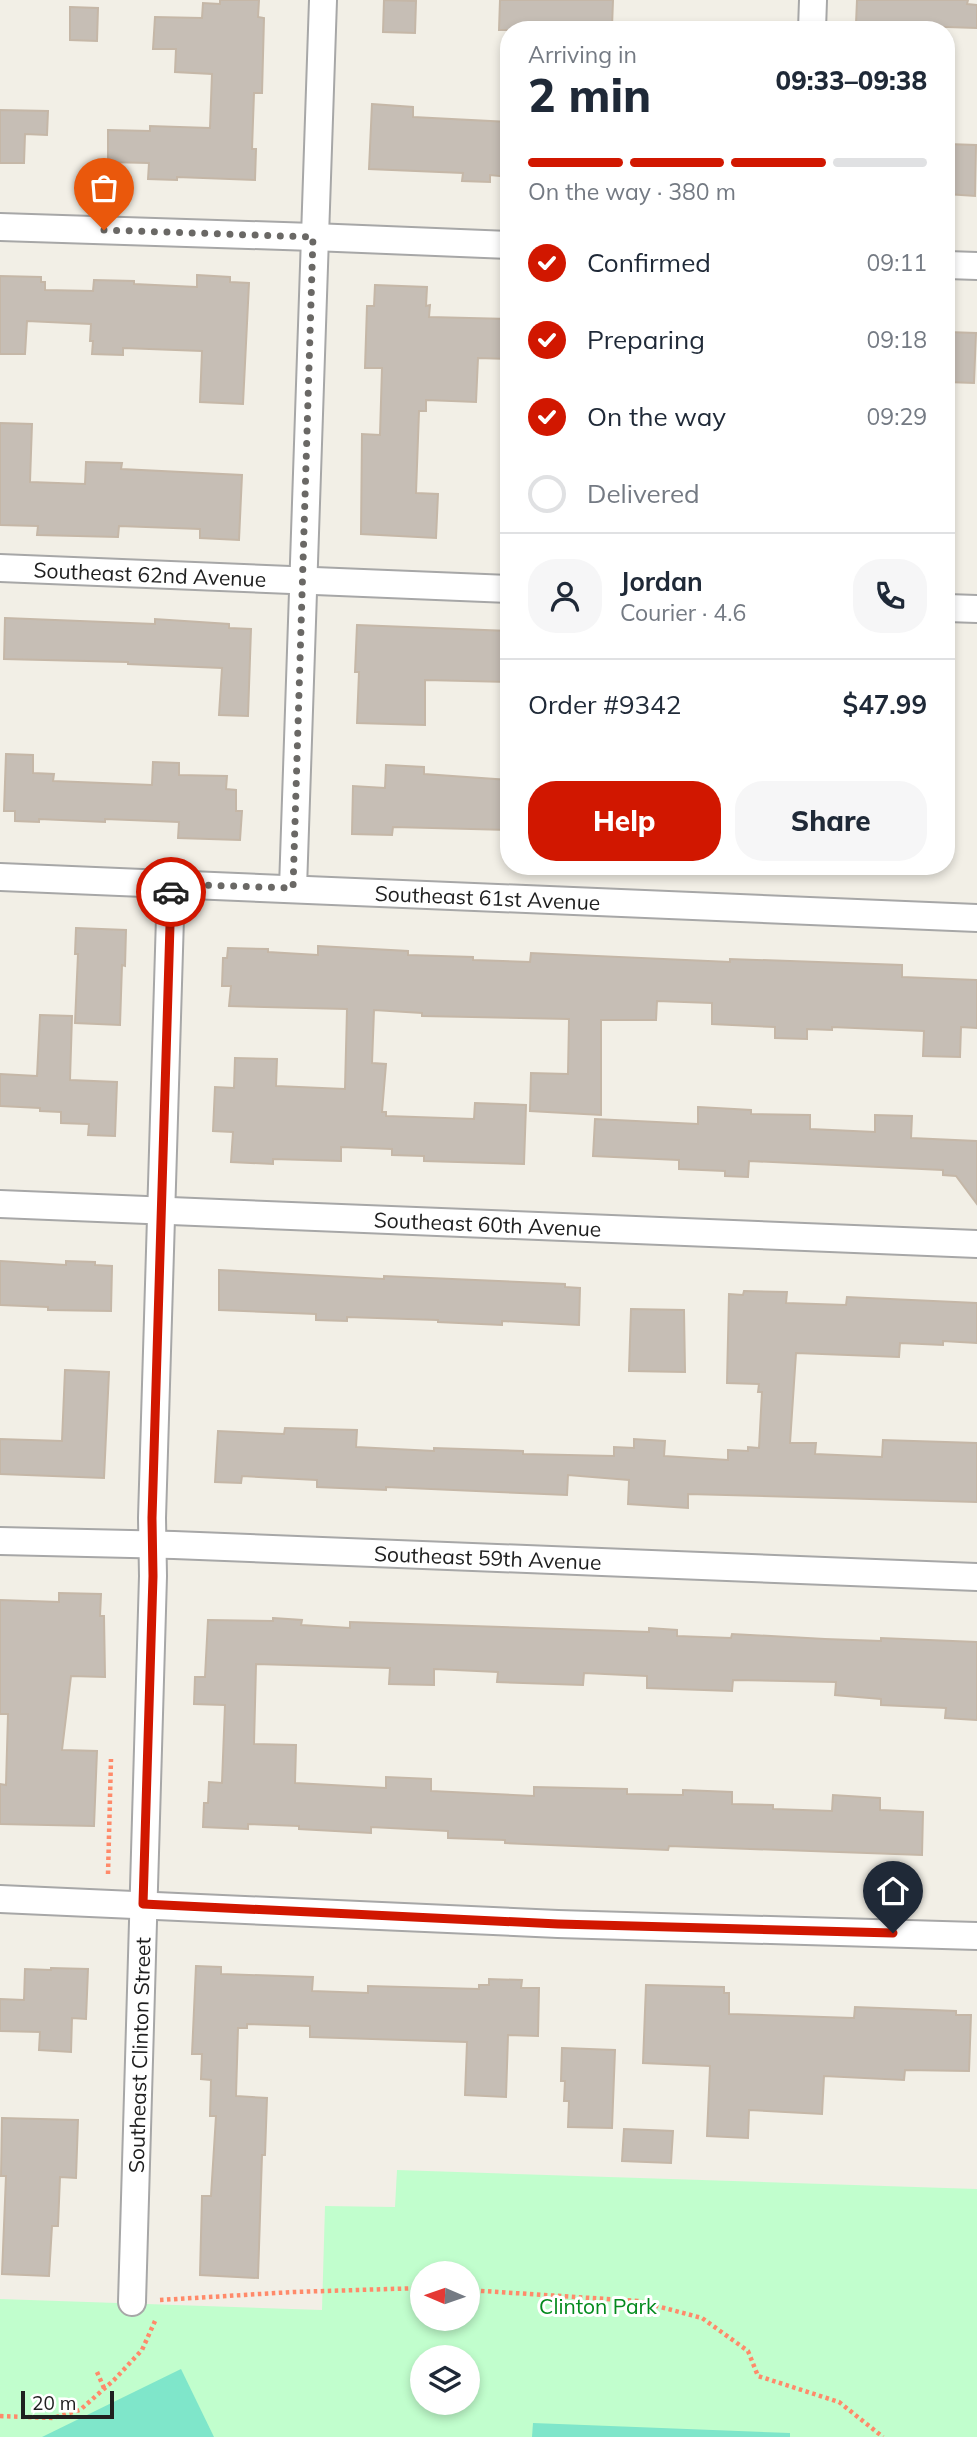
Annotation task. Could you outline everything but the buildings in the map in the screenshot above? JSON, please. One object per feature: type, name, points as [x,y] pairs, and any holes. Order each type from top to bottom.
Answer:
[{"type":"street","points":[[293,888],[323,0]]},
{"type":"street","points":[[812,21],[813,0]]},
{"type":"street","points":[[0,227],[500,246]]},
{"type":"street","points":[[955,265],[977,266]]},
{"type":"street","name":"Southeast 62nd Avenue","points":[[0,568],[500,589]]},
{"type":"street","points":[[955,608],[977,609]]},
{"type":"street","name":"Southeast 61st Avenue","points":[[0,877],[977,918]]},
{"type":"street","name":"Southeast Clinton Street","points":[[132,2302],[171,884]]},
{"type":"street","name":"Southeast 60th Avenue","points":[[0,1204],[977,1244]]},
{"type":"street","name":"Southeast 59th Avenue","points":[[0,1541],[977,1577]]},
{"type":"street","points":[[0,1899],[544,1924],[977,1936]]},
{"type":"path","points":[[108,1874],[111,1759]]},
{"type":"path","points":[[158,2308],[159,2300],[410,2288]]},
{"type":"path","points":[[480,2291],[638,2301],[702,2318],[748,2351],[758,2376],[821,2394],[839,2402],[883,2437]]},
{"type":"path","points":[[0,2416],[53,2418],[80,2410],[142,2350],[157,2316]]},
{"type":"path","points":[[97,2372],[104,2388]]},
{"type":"green space","name":"Clinton Park","points":[[397,2170],[977,2189],[977,2437],[0,2437],[0,2299],[322,2310],[325,2206],[395,2207]]},
{"type":"green space","points":[[181,2369],[214,2437],[42,2437]]},
{"type":"green space","points":[[533,2423],[790,2433],[790,2437],[532,2437]]},
{"type":"way so far","points":[[104,230],[313,237],[293,888],[171,884],[171,892]]},
{"type":"route","points":[[171,892],[143,1904],[558,1924],[893,1933]]}]
